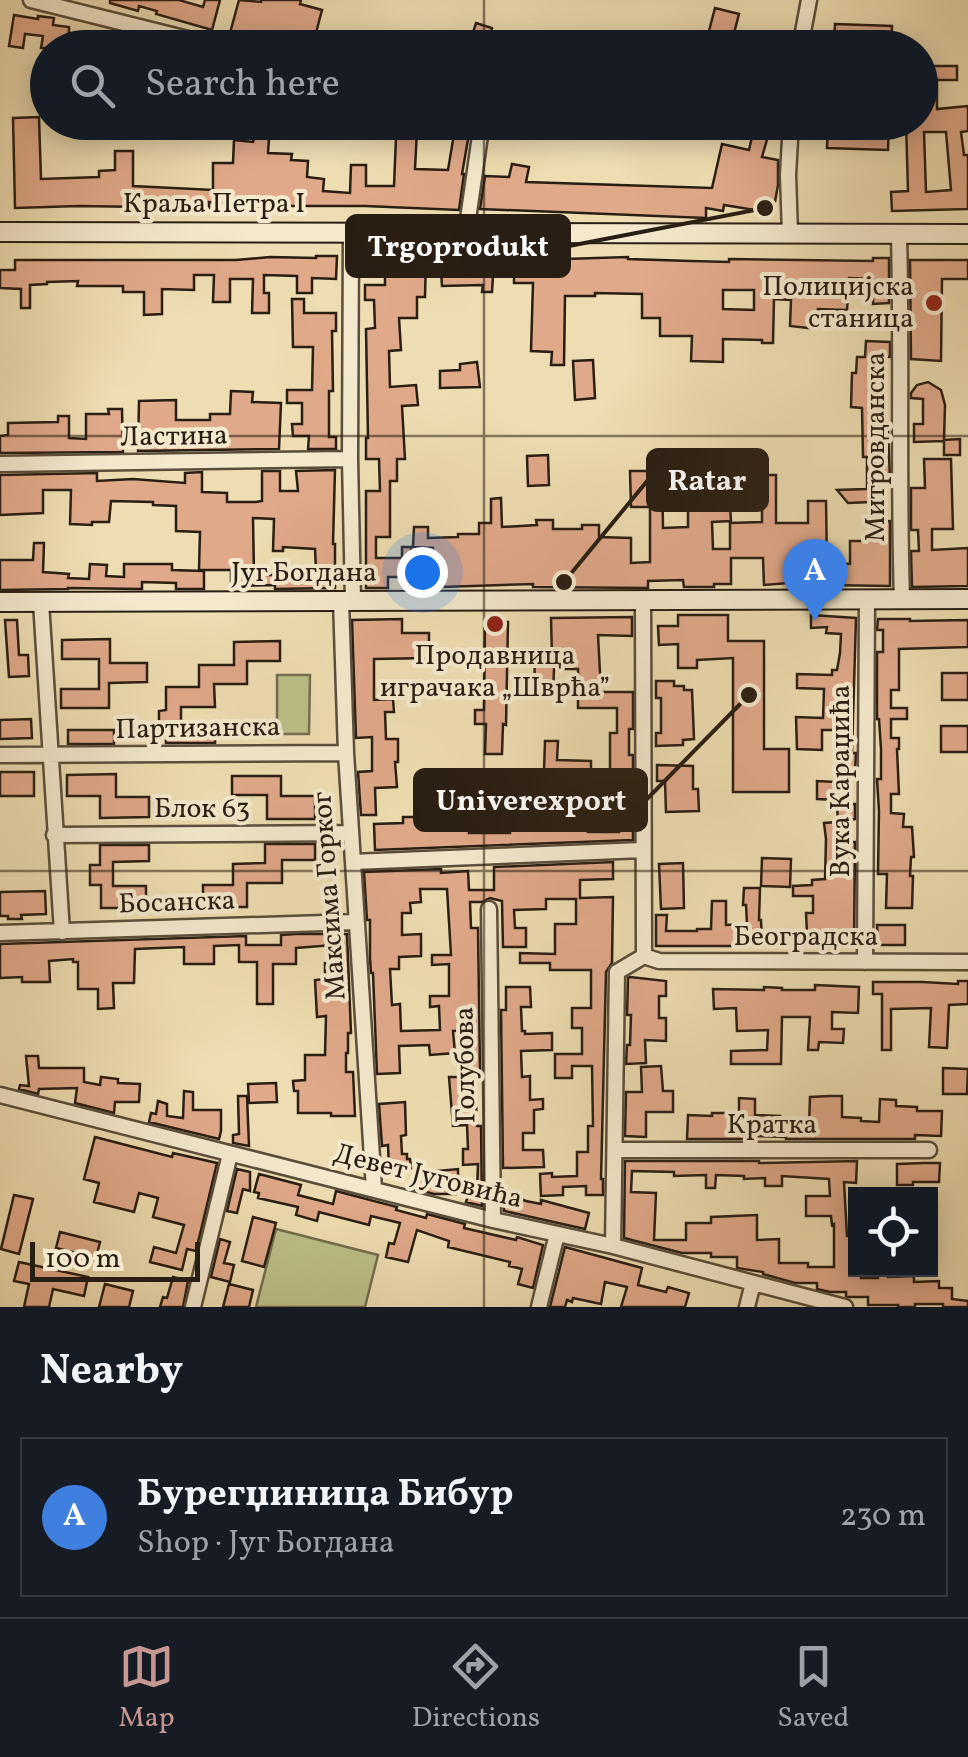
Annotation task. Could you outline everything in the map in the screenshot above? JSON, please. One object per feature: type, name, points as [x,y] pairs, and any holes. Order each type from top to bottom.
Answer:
[{"type":"main road","name":"Краља Петра I","points":[[0,232],[968,234]]},
{"type":"main road","name":"Југ Богдана","points":[[0,602],[968,599]]},
{"type":"street","points":[[31,0],[152,30]]},
{"type":"street","points":[[803,30],[809,0]]},
{"type":"street","points":[[466,233],[479,140]]},
{"type":"street","points":[[790,140],[790,234]]},
{"type":"street","name":"Максима Горког","points":[[351,231],[346,753],[374,1189]]},
{"type":"street","name":"Митровданска","points":[[899,235],[902,599]]},
{"type":"street","name":"Ластина","points":[[0,464],[350,459]]},
{"type":"street","points":[[613,1246],[617,972],[644,956],[643,600]]},
{"type":"street","name":"Вука Караџића","points":[[865,962],[867,600]]},
{"type":"street","points":[[40,602],[62,932]]},
{"type":"street","name":"Партизанска","points":[[0,754],[346,753]]},
{"type":"street","name":"Блок 63","points":[[54,835],[351,833]]},
{"type":"street","points":[[353,862],[642,850]]},
{"type":"street","name":"Голубова","points":[[489,909],[493,1220]]},
{"type":"street","name":"Босанска","points":[[0,934],[356,922]]},
{"type":"street","name":"Београдска","points":[[644,956],[659,961],[968,962]]},
{"type":"street","name":"Девет Југовића","points":[[0,1096],[845,1307]]},
{"type":"street","name":"Кратка","points":[[616,1150],[929,1150]]},
{"type":"street","points":[[193,1307],[230,1154]]},
{"type":"street","points":[[539,1307],[557,1234]]},
{"type":"street","points":[[747,1307],[753,1283]]},
{"type":"green space","points":[[277,675],[310,675],[309,734],[277,734]]},
{"type":"green space","points":[[276,1229],[378,1255],[365,1307],[256,1307]]},
{"type":"building","points":[[110,0],[179,0],[203,7],[205,0],[220,0],[212,30]]},
{"type":"building","points":[[239,0],[301,0],[300,4],[322,10],[317,30],[231,30]]},
{"type":"building","points":[[715,8],[739,14],[735,30],[709,30]]},
{"type":"building","points":[[14,15],[54,18],[53,25],[69,27],[30,30],[30,35],[25,34],[23,48],[9,46]]},
{"type":"building","points":[[476,23],[492,28],[492,30],[474,30]]},
{"type":"building","points":[[835,24],[892,26],[892,30],[835,30]]},
{"type":"building","points":[[938,66],[957,66],[957,80],[938,80]]},
{"type":"building","points":[[968,106],[968,131],[961,132],[964,155],[968,155],[968,209],[892,211],[891,192],[908,191],[907,140],[924,140],[926,192],[951,190],[946,132],[938,132],[938,109]]},
{"type":"building","points":[[30,117],[30,140],[40,140],[41,179],[99,177],[99,171],[115,170],[115,151],[133,151],[133,186],[213,190],[213,163],[233,163],[234,140],[269,140],[268,153],[292,154],[291,160],[308,161],[307,177],[324,179],[323,191],[350,193],[351,165],[366,165],[366,186],[394,186],[396,140],[416,140],[415,169],[448,170],[453,140],[468,140],[459,210],[365,206],[263,209],[209,202],[209,208],[15,208],[13,118]]},
{"type":"building","points":[[751,140],[767,140],[762,157],[778,160],[773,213],[724,205],[723,211],[706,208],[706,218],[480,209],[485,176],[509,177],[512,164],[529,167],[526,182],[712,188],[722,144],[749,150]]},
{"type":"building","points":[[827,140],[888,140],[888,150],[827,148]]},
{"type":"building","points":[[337,256],[336,279],[312,278],[312,293],[297,293],[297,276],[264,275],[269,313],[252,313],[253,279],[230,279],[230,302],[213,302],[214,275],[194,275],[194,290],[162,289],[162,314],[144,315],[144,292],[123,292],[123,286],[77,286],[78,281],[30,285],[30,308],[21,308],[21,289],[0,288],[0,270],[15,270],[15,260]]},
{"type":"building","points":[[440,256],[729,262],[889,258],[889,303],[873,304],[873,279],[849,278],[847,310],[818,309],[818,328],[808,328],[790,326],[791,300],[774,299],[773,343],[723,339],[723,362],[691,361],[692,336],[660,336],[660,318],[642,318],[642,294],[565,296],[564,365],[551,365],[552,352],[531,351],[533,283],[514,283],[514,276],[493,276],[492,292],[482,292],[483,285],[442,286]],"holes":[[[723,290],[754,290],[754,310],[723,309]]]},
{"type":"building","points":[[426,257],[425,297],[417,297],[417,318],[399,318],[401,350],[389,351],[390,387],[416,385],[418,405],[402,406],[405,459],[397,459],[397,481],[390,481],[390,537],[376,537],[376,558],[402,558],[402,547],[411,547],[411,567],[433,567],[433,548],[413,547],[414,527],[428,527],[428,538],[479,534],[479,523],[491,523],[491,499],[501,498],[502,527],[537,525],[536,520],[553,520],[553,529],[599,525],[599,537],[631,538],[631,563],[650,562],[650,507],[631,507],[630,471],[650,471],[650,466],[662,466],[663,528],[688,527],[688,508],[730,506],[731,521],[712,522],[713,549],[730,549],[730,523],[762,522],[762,475],[776,475],[776,523],[808,523],[808,501],[826,501],[827,563],[850,564],[850,541],[872,541],[872,522],[890,521],[890,586],[828,585],[829,582],[764,585],[763,558],[731,558],[731,584],[714,587],[684,587],[683,580],[648,581],[648,588],[533,584],[411,588],[411,577],[388,577],[388,588],[366,588],[366,491],[380,491],[379,459],[366,459],[366,329],[375,328],[374,300],[365,300],[365,285],[385,285],[385,258]]},
{"type":"building","name":"Полицијска станица","points":[[910,260],[968,260],[968,279],[942,279],[941,361],[911,359]]},
{"type":"building","points":[[292,299],[304,299],[304,313],[336,313],[329,437],[336,437],[336,449],[308,449],[309,436],[293,436],[292,424],[302,424],[302,403],[287,403],[287,390],[312,390],[313,347],[293,347]]},
{"type":"building","points":[[866,341],[890,342],[890,357],[883,356],[882,372],[878,372],[877,409],[884,408],[888,429],[890,479],[872,502],[848,503],[837,490],[867,489],[862,408],[851,407],[852,373],[856,373],[857,357],[865,357]]},
{"type":"building","points":[[593,360],[595,398],[575,400],[573,361]]},
{"type":"building","points":[[477,362],[480,387],[440,388],[440,371],[460,370],[460,364]]},
{"type":"building","points":[[928,382],[941,390],[945,405],[944,440],[960,439],[960,455],[944,455],[944,441],[914,442],[914,424],[923,424],[923,399],[911,398],[911,393],[917,385]]},
{"type":"building","points":[[231,391],[253,392],[252,402],[281,403],[279,449],[138,451],[139,401],[176,400],[176,420],[210,420],[210,414],[230,414]]},
{"type":"building","points":[[108,409],[122,409],[123,452],[0,453],[0,436],[8,435],[8,423],[58,422],[58,416],[69,416],[69,438],[86,439],[86,414],[109,414]]},
{"type":"building","points":[[548,455],[549,485],[528,486],[527,456]]},
{"type":"building","points":[[924,459],[951,459],[953,529],[932,529],[932,550],[968,548],[968,586],[912,587],[911,551],[919,551],[918,530],[911,530],[911,488],[925,488]]},
{"type":"building","points":[[335,470],[335,588],[231,586],[231,570],[199,570],[200,532],[176,531],[176,506],[111,501],[109,522],[70,524],[71,490],[43,490],[43,513],[0,515],[0,475],[97,473],[97,481],[185,483],[185,473],[202,472],[202,492],[227,493],[227,502],[256,502],[262,501],[262,471],[280,471],[280,491],[298,491],[296,471]],"holes":[[[253,518],[274,519],[273,551],[283,551],[283,547],[315,549],[316,570],[275,570],[275,575],[254,575]]]},
{"type":"building","points":[[34,543],[44,543],[43,572],[89,579],[90,564],[107,565],[106,576],[124,577],[124,564],[172,564],[172,570],[204,571],[204,589],[176,589],[176,583],[142,582],[142,589],[0,590],[0,560],[33,560]]},
{"type":"building","points":[[678,615],[728,615],[728,641],[764,641],[764,749],[789,749],[789,792],[733,792],[733,658],[697,660],[697,668],[678,668],[678,644],[659,645],[658,626],[678,626]]},
{"type":"building","points":[[811,615],[856,618],[852,753],[856,753],[855,772],[846,772],[846,804],[855,804],[855,819],[845,820],[845,826],[838,827],[837,800],[817,799],[817,781],[836,782],[837,753],[843,753],[844,730],[822,730],[822,750],[797,749],[796,717],[823,718],[824,689],[797,688],[797,674],[832,675],[840,653],[841,634],[826,633],[827,627],[811,628]]},
{"type":"building","points":[[632,617],[632,636],[598,635],[601,692],[633,692],[629,755],[633,755],[633,795],[613,795],[610,733],[617,733],[617,708],[578,708],[578,669],[554,669],[553,694],[534,693],[535,656],[552,656],[551,618]]},
{"type":"building","points":[[402,619],[402,633],[429,633],[429,658],[374,659],[374,700],[393,699],[394,712],[385,712],[386,739],[398,739],[397,787],[375,788],[376,815],[361,815],[358,772],[372,771],[372,737],[356,738],[352,620]]},
{"type":"building","points":[[878,619],[968,620],[968,647],[899,649],[899,690],[891,690],[891,708],[907,708],[907,719],[891,719],[891,738],[899,738],[899,794],[891,794],[891,813],[904,814],[903,827],[912,827],[912,908],[886,908],[887,874],[878,874],[877,779],[881,779],[881,749],[877,652],[883,652],[883,630],[877,630]]},
{"type":"building","points":[[5,620],[17,620],[19,655],[28,655],[29,676],[9,677]]},
{"type":"building","points":[[485,622],[508,622],[502,754],[485,754],[486,724],[475,724],[475,710],[484,710]]},
{"type":"building","points":[[110,639],[110,663],[147,663],[147,682],[109,683],[109,708],[61,708],[61,689],[99,689],[99,659],[62,659],[62,640]]},
{"type":"building","points":[[280,641],[280,661],[247,661],[247,684],[214,684],[215,707],[181,707],[181,731],[215,730],[215,743],[166,743],[166,729],[159,729],[159,711],[166,710],[166,687],[199,687],[199,665],[234,665],[234,642]]},
{"type":"building","points":[[942,673],[968,673],[968,700],[942,700]]},
{"type":"building","points":[[656,681],[674,681],[674,686],[692,690],[694,739],[683,740],[683,745],[656,746],[656,733],[661,733],[661,698],[656,698]]},
{"type":"building","points":[[31,719],[32,738],[0,739],[0,720]]},
{"type":"building","points":[[941,726],[968,726],[968,752],[941,752]]},
{"type":"building","points":[[68,730],[114,730],[114,744],[68,744]]},
{"type":"building","points":[[545,741],[558,741],[557,760],[591,761],[591,771],[575,771],[575,793],[561,793],[561,772],[544,771]]},
{"type":"building","points":[[657,765],[693,766],[693,789],[698,789],[699,811],[666,812],[665,781],[657,781]]},
{"type":"building","points":[[0,772],[34,772],[34,796],[0,796]]},
{"type":"building","points":[[116,774],[116,797],[149,797],[149,817],[100,818],[100,796],[67,796],[67,775]]},
{"type":"building","points":[[232,776],[281,776],[281,796],[315,796],[315,819],[267,819],[267,795],[232,795]]},
{"type":"building","points":[[453,816],[469,816],[469,833],[510,833],[510,826],[530,825],[546,830],[588,828],[588,832],[619,832],[619,822],[633,822],[633,840],[375,850],[374,824],[403,823],[403,817],[435,817],[435,825],[454,825]]},
{"type":"building","points":[[837,822],[838,842],[855,842],[854,946],[835,947],[835,932],[807,933],[806,913],[813,913],[813,896],[793,896],[793,886],[812,885],[812,880],[825,879],[824,823]]},
{"type":"building","points":[[265,844],[315,844],[315,860],[282,860],[282,883],[247,883],[247,907],[203,907],[203,885],[233,885],[233,864],[265,863]]},
{"type":"building","points":[[100,845],[149,845],[149,861],[113,862],[113,886],[146,886],[146,908],[101,908],[101,885],[90,885],[90,865],[100,865]]},
{"type":"building","points":[[762,858],[791,859],[790,887],[761,886]]},
{"type":"building","points":[[613,862],[613,879],[580,880],[580,898],[613,897],[612,963],[606,972],[603,1195],[586,1195],[586,1186],[563,1187],[563,1195],[541,1196],[540,1174],[577,1176],[577,1152],[588,1152],[588,1126],[593,1126],[592,1066],[572,1066],[572,1078],[555,1078],[555,1054],[582,1054],[582,1028],[572,1028],[572,1008],[591,1008],[591,970],[550,970],[550,963],[520,963],[520,953],[555,954],[555,924],[576,924],[576,899],[546,899],[546,909],[514,910],[515,928],[526,928],[526,947],[503,947],[502,901],[490,898],[470,902],[471,928],[478,928],[480,1071],[463,1070],[463,1053],[472,1053],[470,1030],[453,1031],[455,1053],[430,1055],[429,1045],[399,1046],[400,1073],[377,1074],[364,872],[468,871],[469,890],[494,890],[494,867]],"holes":[[[420,889],[447,889],[451,955],[432,955],[432,965],[449,964],[449,996],[430,996],[430,1007],[439,1006],[440,1030],[401,1031],[400,1004],[392,1005],[390,969],[399,969],[399,957],[421,956],[421,934],[402,935],[402,913],[411,913],[410,903],[421,902]]]},
{"type":"building","points":[[683,863],[684,908],[661,909],[659,864]]},
{"type":"building","points":[[744,888],[760,888],[762,941],[743,942],[744,946],[656,946],[656,915],[667,915],[666,931],[711,929],[712,901],[726,901],[726,925],[747,924]]},
{"type":"building","points":[[45,891],[46,914],[21,915],[22,919],[0,916],[0,892]]},
{"type":"building","points":[[877,925],[905,925],[905,945],[878,945]]},
{"type":"building","points":[[347,934],[351,1033],[346,1072],[353,1072],[355,1116],[298,1113],[298,1091],[294,1091],[293,1081],[305,1080],[305,1055],[325,1055],[326,1016],[317,1017],[315,980],[325,979],[325,963],[334,963],[333,945],[296,948],[296,964],[273,964],[273,1004],[257,1004],[257,962],[239,962],[239,945],[214,946],[214,964],[184,964],[184,947],[135,949],[134,983],[113,983],[114,1008],[98,1009],[98,989],[78,989],[78,962],[73,959],[49,961],[50,982],[0,978],[0,944],[246,936],[246,945],[281,945],[281,935]]},
{"type":"building","points":[[630,977],[666,981],[666,996],[659,996],[659,1018],[666,1018],[666,1041],[645,1040],[646,1063],[626,1064],[630,1045]]},
{"type":"building","points":[[968,981],[968,1004],[949,1005],[947,1048],[929,1047],[931,1008],[891,1009],[891,1050],[882,1050],[882,994],[873,994],[873,982]]},
{"type":"building","points":[[815,985],[859,987],[858,1013],[832,1012],[832,1029],[844,1029],[843,1043],[819,1042],[818,1050],[808,1050],[810,1017],[782,1017],[781,1064],[731,1064],[731,1051],[767,1050],[768,1030],[737,1031],[736,1008],[714,1009],[713,989],[815,990]]},
{"type":"building","points":[[506,987],[530,987],[531,1007],[521,1007],[525,1034],[552,1033],[552,1050],[521,1051],[522,1077],[530,1076],[530,1100],[543,1099],[543,1109],[534,1110],[534,1133],[523,1133],[523,1150],[543,1150],[544,1167],[503,1168],[501,1010],[506,1010]]},
{"type":"building","points":[[26,1056],[38,1056],[39,1068],[84,1068],[84,1082],[100,1085],[101,1077],[140,1084],[139,1102],[115,1102],[114,1113],[75,1103],[77,1088],[39,1089],[38,1094],[19,1089],[20,1085],[29,1086]]},
{"type":"building","points":[[661,1066],[663,1091],[673,1091],[673,1112],[646,1112],[646,1137],[625,1136],[626,1092],[642,1092],[641,1067]]},
{"type":"building","points":[[943,1068],[968,1069],[967,1094],[943,1094]]},
{"type":"building","points":[[449,1077],[464,1077],[465,1103],[476,1103],[477,1126],[481,1126],[482,1206],[466,1202],[470,1190],[477,1192],[478,1164],[463,1165],[463,1149],[468,1149],[467,1125],[453,1126]]},
{"type":"building","points":[[276,1083],[277,1102],[249,1103],[248,1084]]},
{"type":"building","points":[[184,1091],[193,1092],[193,1110],[221,1110],[219,1139],[149,1122],[151,1113],[156,1114],[158,1101],[167,1104],[167,1116],[183,1118]]},
{"type":"building","points":[[238,1096],[247,1096],[249,1146],[233,1143],[233,1135],[239,1134]]},
{"type":"building","points":[[842,1096],[842,1117],[861,1121],[879,1122],[880,1099],[896,1100],[896,1106],[917,1107],[917,1111],[942,1111],[941,1136],[687,1139],[688,1115],[739,1113],[739,1098],[755,1099],[755,1115],[780,1116],[780,1123],[809,1125],[810,1097]]},
{"type":"building","points":[[405,1102],[402,1154],[407,1154],[411,1168],[389,1169],[388,1145],[382,1146],[379,1104]]},
{"type":"building","points":[[95,1137],[172,1157],[173,1153],[217,1163],[196,1251],[187,1249],[182,1270],[150,1262],[154,1247],[176,1253],[184,1225],[153,1217],[158,1198],[139,1193],[134,1212],[94,1202],[99,1183],[84,1179]]},
{"type":"building","points":[[625,1161],[857,1161],[856,1183],[844,1182],[848,1277],[939,1281],[939,1288],[952,1288],[952,1299],[968,1301],[968,1307],[868,1305],[868,1297],[848,1297],[846,1292],[817,1289],[817,1283],[795,1283],[737,1268],[737,1257],[682,1253],[624,1238]],"holes":[[[632,1171],[674,1172],[674,1176],[706,1175],[706,1188],[715,1188],[716,1175],[765,1178],[765,1186],[782,1186],[782,1176],[829,1179],[830,1196],[806,1196],[806,1216],[831,1216],[834,1267],[779,1263],[779,1239],[757,1240],[757,1215],[711,1217],[711,1223],[686,1223],[686,1240],[654,1240],[656,1193],[631,1192]]]},
{"type":"building","points":[[940,1163],[939,1182],[897,1185],[897,1164]]},
{"type":"building","points":[[417,1168],[458,1169],[458,1194],[415,1189]]},
{"type":"building","points":[[237,1169],[250,1172],[250,1191],[243,1189],[237,1213],[227,1211]]},
{"type":"building","points":[[259,1174],[301,1185],[298,1195],[333,1204],[336,1191],[426,1218],[427,1214],[465,1224],[464,1228],[543,1245],[533,1288],[518,1284],[522,1269],[509,1266],[510,1262],[448,1247],[449,1241],[417,1230],[408,1262],[386,1257],[400,1223],[371,1216],[369,1225],[319,1212],[317,1221],[296,1215],[298,1207],[258,1198],[259,1193],[254,1192]]},
{"type":"building","points":[[503,1192],[512,1192],[526,1201],[541,1204],[541,1200],[589,1213],[585,1229],[504,1211]]},
{"type":"building","points":[[14,1195],[33,1199],[19,1254],[1,1249]]},
{"type":"building","points":[[253,1217],[276,1223],[264,1267],[242,1261]]},
{"type":"building","points":[[60,1232],[100,1242],[96,1258],[56,1248]]},
{"type":"building","points":[[220,1239],[230,1242],[224,1263],[234,1265],[230,1282],[211,1277]]},
{"type":"building","points":[[565,1247],[642,1268],[638,1285],[689,1293],[685,1307],[621,1307],[627,1287],[605,1282],[601,1304],[573,1298],[572,1302],[567,1300],[565,1307],[550,1307]]},
{"type":"building","points":[[19,1262],[88,1277],[84,1296],[53,1289],[49,1307],[24,1307],[29,1284],[14,1281]]},
{"type":"building","points":[[173,1277],[188,1281],[183,1307],[160,1307],[163,1297],[167,1298]]},
{"type":"building","points":[[105,1284],[133,1291],[129,1307],[99,1307]]},
{"type":"building","points":[[229,1284],[253,1290],[249,1307],[223,1307]]},
{"type":"place","name":"Trgoprodukt","points":[[765,208]]},
{"type":"place","name":"Полицијска станица","points":[[934,303]]},
{"type":"place","name":"Ratar","points":[[564,582]]},
{"type":"place","name":"Бурегџиница Бибур","points":[[815,621]]},
{"type":"place","name":"Продавница играчака „Шврћа”","points":[[495,624]]},
{"type":"place","name":"Univerexport","points":[[749,695]]}]
